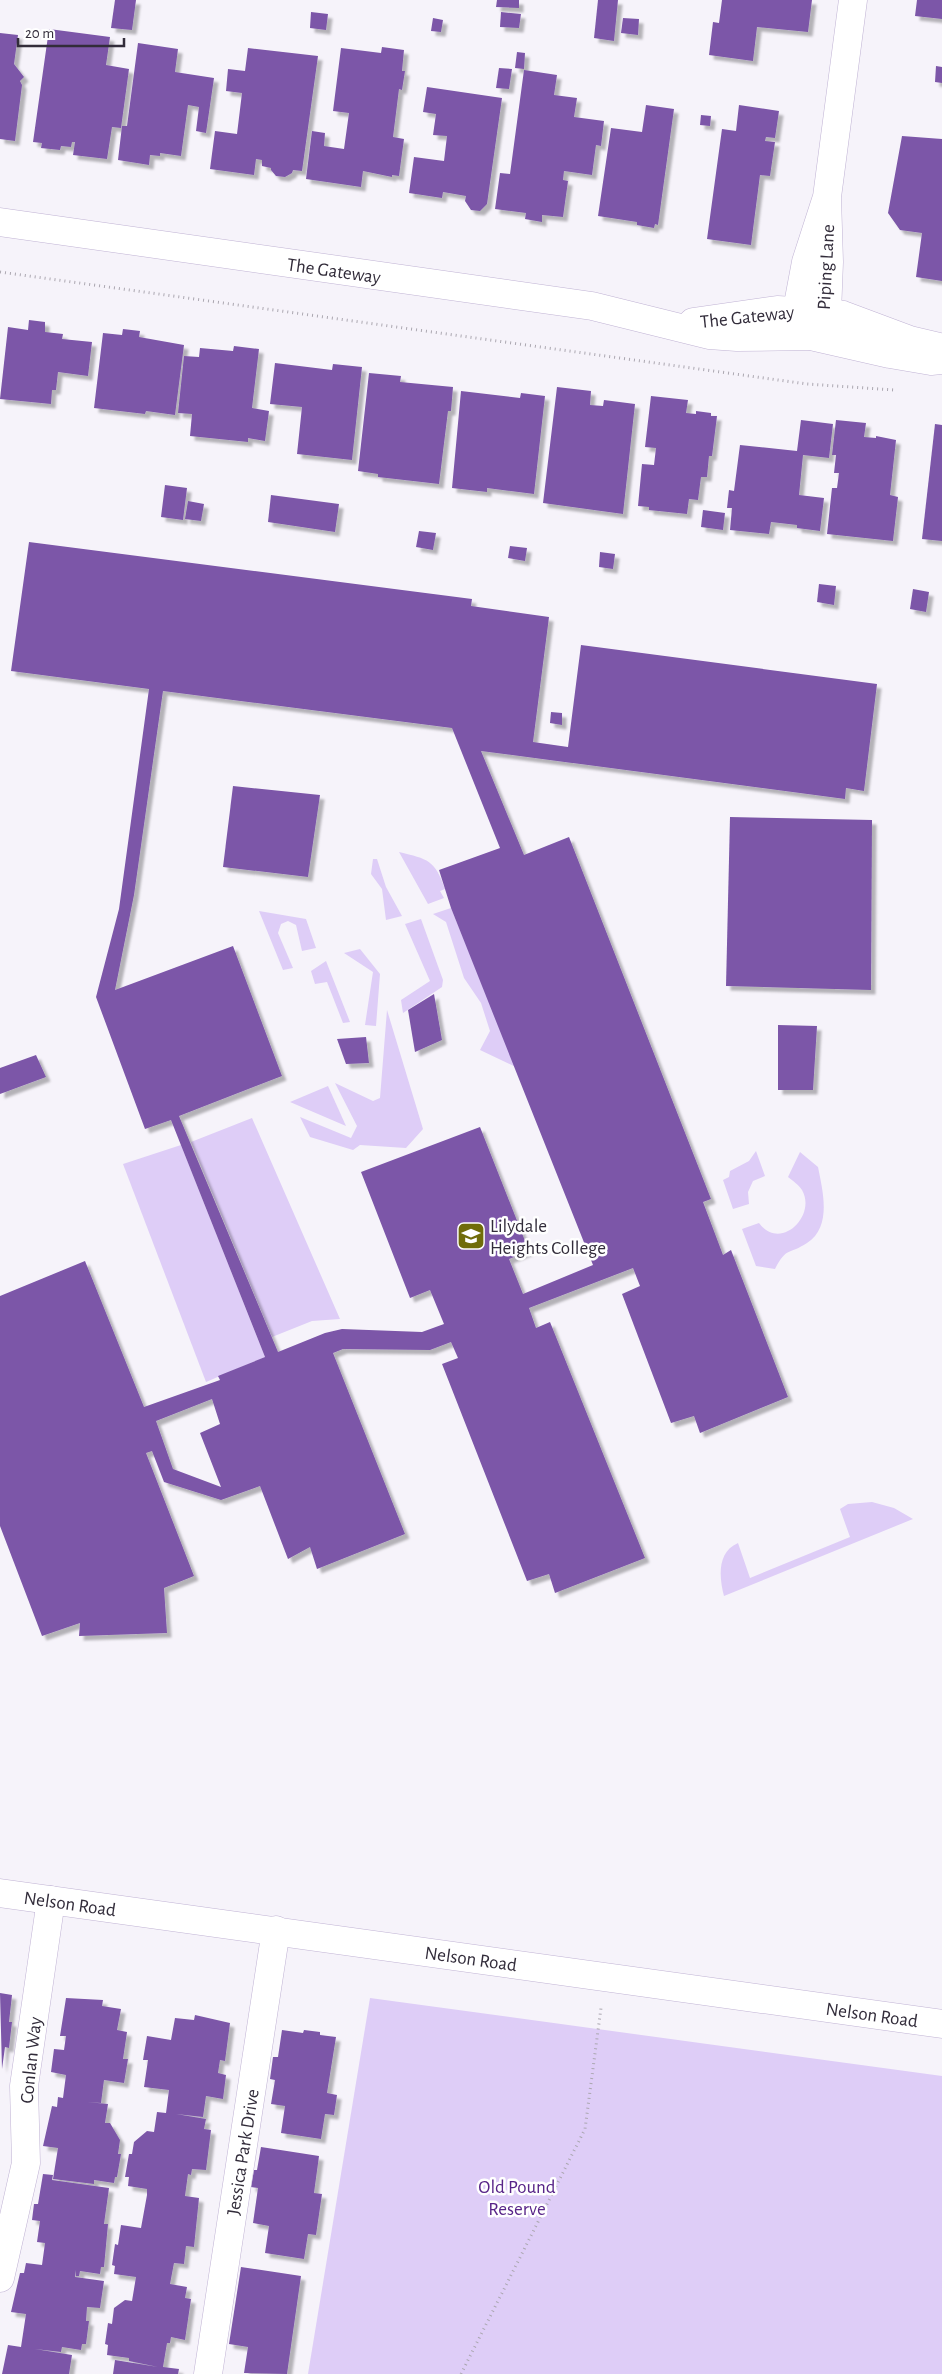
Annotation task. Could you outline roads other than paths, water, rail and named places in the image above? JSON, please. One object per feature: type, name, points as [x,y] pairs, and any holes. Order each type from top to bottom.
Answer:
[{"type":"street","name":"Piping Lane","points":[[827,197],[806,262],[797,310],[811,336],[827,313],[830,262],[827,197],[853,0]]},
{"type":"street","name":"The Gateway","points":[[0,222],[584,305],[709,335],[728,337],[811,336],[898,356],[931,362],[942,360]]},
{"type":"street","name":"The Gateway","points":[[667,324],[777,310],[797,310],[843,315],[910,340],[942,348]]},
{"type":"street","name":"Nelson Road","points":[[0,1893],[942,2024]]},
{"type":"street","name":"Conlan Way","points":[[0,2278],[26,2163],[24,2086],[51,1900]]},
{"type":"street","name":"Jessica Park Drive","points":[[208,2374],[276,1930]]},
{"type":"place","name":"Lilydale Heights College","points":[[471,1236]]},
{"type":"park label","name":"Old Pound Reserve","points":[[517,2197]]}]
